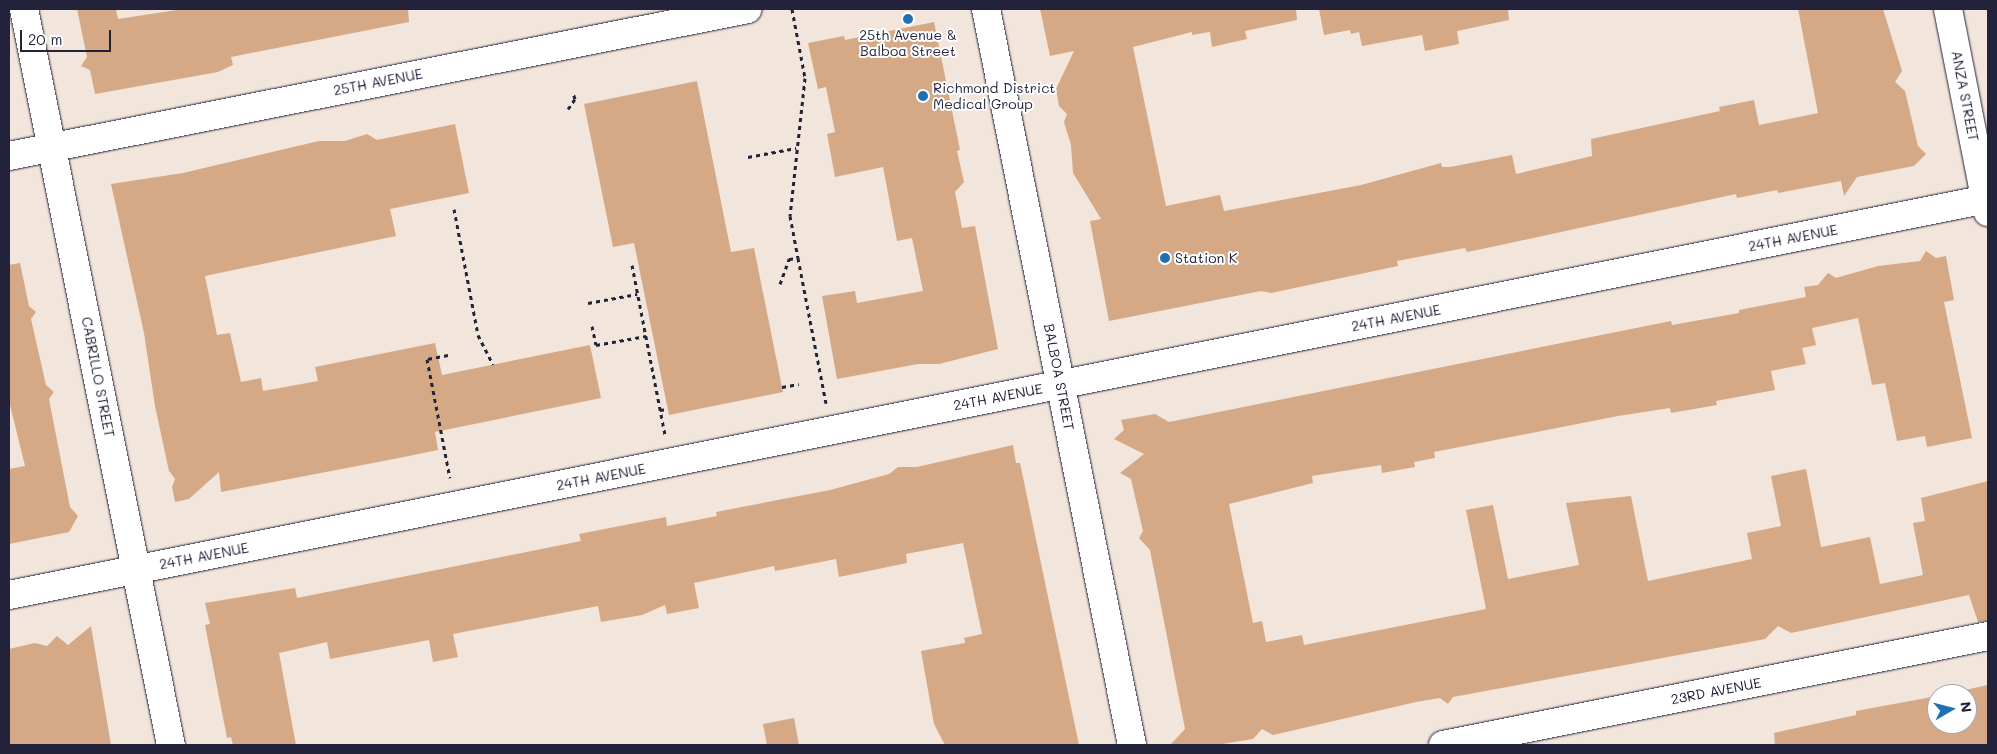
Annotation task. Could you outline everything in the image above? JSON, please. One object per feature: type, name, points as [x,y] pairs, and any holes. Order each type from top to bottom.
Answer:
[{"type":"street","name":"CABRILLO STREET","points":[[24,9],[171,745]]},
{"type":"street","name":"25TH AVENUE","points":[[9,156],[748,9]]},
{"type":"street","name":"BALBOA STREET","points":[[986,9],[1132,745]]},
{"type":"street","name":"ANZA STREET","points":[[1948,9],[1987,204]]},
{"type":"street","name":"24TH AVENUE","points":[[9,595],[1061,384],[1987,204]]},
{"type":"street","name":"23RD AVENUE","points":[[1443,745],[1988,636]]},
{"type":"path","points":[[792,9],[805,78],[790,216],[832,430]]},
{"type":"path","points":[[568,109],[575,99],[573,92]]},
{"type":"path","points":[[748,157],[796,148]]},
{"type":"path","points":[[454,209],[478,334],[493,364]]},
{"type":"path","points":[[780,284],[789,259],[798,258]]},
{"type":"path","points":[[632,265],[663,420]]},
{"type":"path","points":[[588,303],[637,294]]},
{"type":"path","points":[[592,326],[596,345],[646,336]]},
{"type":"path","points":[[445,452],[427,359],[448,355]]},
{"type":"path","points":[[782,387],[799,384]]},
{"type":"path","points":[[660,410],[668,409]]},
{"type":"building","points":[[77,9],[116,9],[118,19],[183,9],[408,9],[409,22],[231,57],[233,65],[218,72],[95,94],[90,70],[81,66],[87,57]]},
{"type":"building","points":[[1040,9],[1296,9],[1297,20],[1245,31],[1247,39],[1212,47],[1210,32],[1192,35],[1192,32],[1133,47],[1166,206],[1220,195],[1224,211],[1361,185],[1441,163],[1442,167],[1450,167],[1512,155],[1516,174],[1592,156],[1591,139],[1720,111],[1719,107],[1754,100],[1759,125],[1818,113],[1798,9],[1883,9],[1902,71],[1895,82],[1905,91],[1918,146],[1926,154],[1914,166],[1857,177],[1844,196],[1841,181],[1778,193],[1777,190],[1737,198],[1736,194],[1467,252],[1465,248],[1397,261],[1398,266],[1271,293],[1261,291],[1109,321],[1090,221],[1101,219],[1073,173],[1071,145],[1064,122],[1067,114],[1059,106],[1056,89],[1074,51],[1050,56]]},
{"type":"building","points":[[1319,9],[1508,9],[1509,20],[1457,31],[1459,44],[1425,51],[1422,35],[1362,46],[1359,32],[1351,34],[1350,30],[1324,35]]},
{"type":"building","points":[[934,22],[960,150],[957,151],[964,182],[955,192],[962,228],[975,226],[998,349],[939,364],[918,364],[837,379],[822,296],[855,291],[857,303],[923,291],[912,238],[897,241],[883,167],[835,177],[827,134],[835,132],[826,87],[818,89],[808,43],[844,36],[845,40]]},
{"type":"building","points":[[697,81],[731,252],[754,248],[783,392],[669,415],[634,243],[613,247],[584,104]]},
{"type":"building","points":[[455,124],[469,193],[390,209],[396,236],[205,276],[217,335],[230,333],[241,382],[261,378],[263,391],[318,381],[315,367],[435,343],[442,375],[590,345],[601,398],[435,432],[438,450],[399,458],[221,492],[219,472],[189,499],[175,502],[172,487],[175,479],[169,471],[155,406],[144,333],[111,184],[183,173],[319,141],[345,141],[367,134],[377,140]]},
{"type":"building","points":[[1926,251],[1936,258],[1946,256],[1954,300],[1944,302],[1972,438],[1927,447],[1925,436],[1897,441],[1885,383],[1872,385],[1858,318],[1812,328],[1816,345],[1802,348],[1806,364],[1771,371],[1775,390],[1716,401],[1717,405],[1671,413],[1670,408],[1618,416],[1434,452],[1435,458],[1414,462],[1415,467],[1382,473],[1381,465],[1312,476],[1313,483],[1229,504],[1253,623],[1262,621],[1266,642],[1302,635],[1304,645],[1486,609],[1466,510],[1493,505],[1508,579],[1579,565],[1566,503],[1631,496],[1648,581],[1752,559],[1747,533],[1781,526],[1771,476],[1806,469],[1821,547],[1870,537],[1880,584],[1923,575],[1913,523],[1925,521],[1921,498],[1988,481],[1988,621],[1978,622],[1969,595],[1791,633],[1778,626],[1765,639],[1453,697],[1448,704],[1440,698],[1273,735],[1262,729],[1253,739],[1216,745],[1170,745],[1185,729],[1150,550],[1139,538],[1143,531],[1131,479],[1120,473],[1144,454],[1114,439],[1124,430],[1121,420],[1155,414],[1169,422],[1671,321],[1672,325],[1739,313],[1739,310],[1806,297],[1804,287],[1818,285],[1828,273],[1836,278],[1878,266],[1920,261]]},
{"type":"building","points":[[20,263],[29,306],[36,312],[31,319],[46,385],[54,392],[49,399],[70,507],[78,516],[69,532],[9,544],[9,469],[25,466],[9,401],[9,265]]},
{"type":"building","points":[[1013,445],[1016,463],[1020,463],[1079,745],[945,745],[934,724],[921,651],[965,643],[964,638],[982,634],[963,543],[906,554],[907,563],[839,577],[836,559],[775,571],[774,566],[694,583],[699,608],[667,614],[665,605],[642,615],[601,622],[598,606],[453,634],[458,657],[433,662],[429,640],[330,659],[327,642],[279,653],[296,745],[233,745],[231,737],[227,738],[205,625],[210,624],[205,603],[295,588],[297,598],[581,541],[579,534],[666,517],[667,526],[717,516],[716,512],[830,490],[889,474],[898,467],[917,467]]},
{"type":"building","points":[[91,626],[111,745],[9,745],[9,649],[35,643],[47,646],[57,636],[68,645]]},
{"type":"building","points":[[1988,685],[1988,745],[1775,745],[1774,733],[1856,715],[1856,711],[1927,698],[1927,734],[1977,734],[1977,687]]},
{"type":"building","points":[[794,718],[799,745],[767,745],[763,724]]},
{"type":"place","name":"25th Avenue & Balboa Street","points":[[908,19]]},
{"type":"place","name":"Richmond District Medical Group","points":[[923,96]]},
{"type":"place","name":"Station K","points":[[1165,258]]}]
